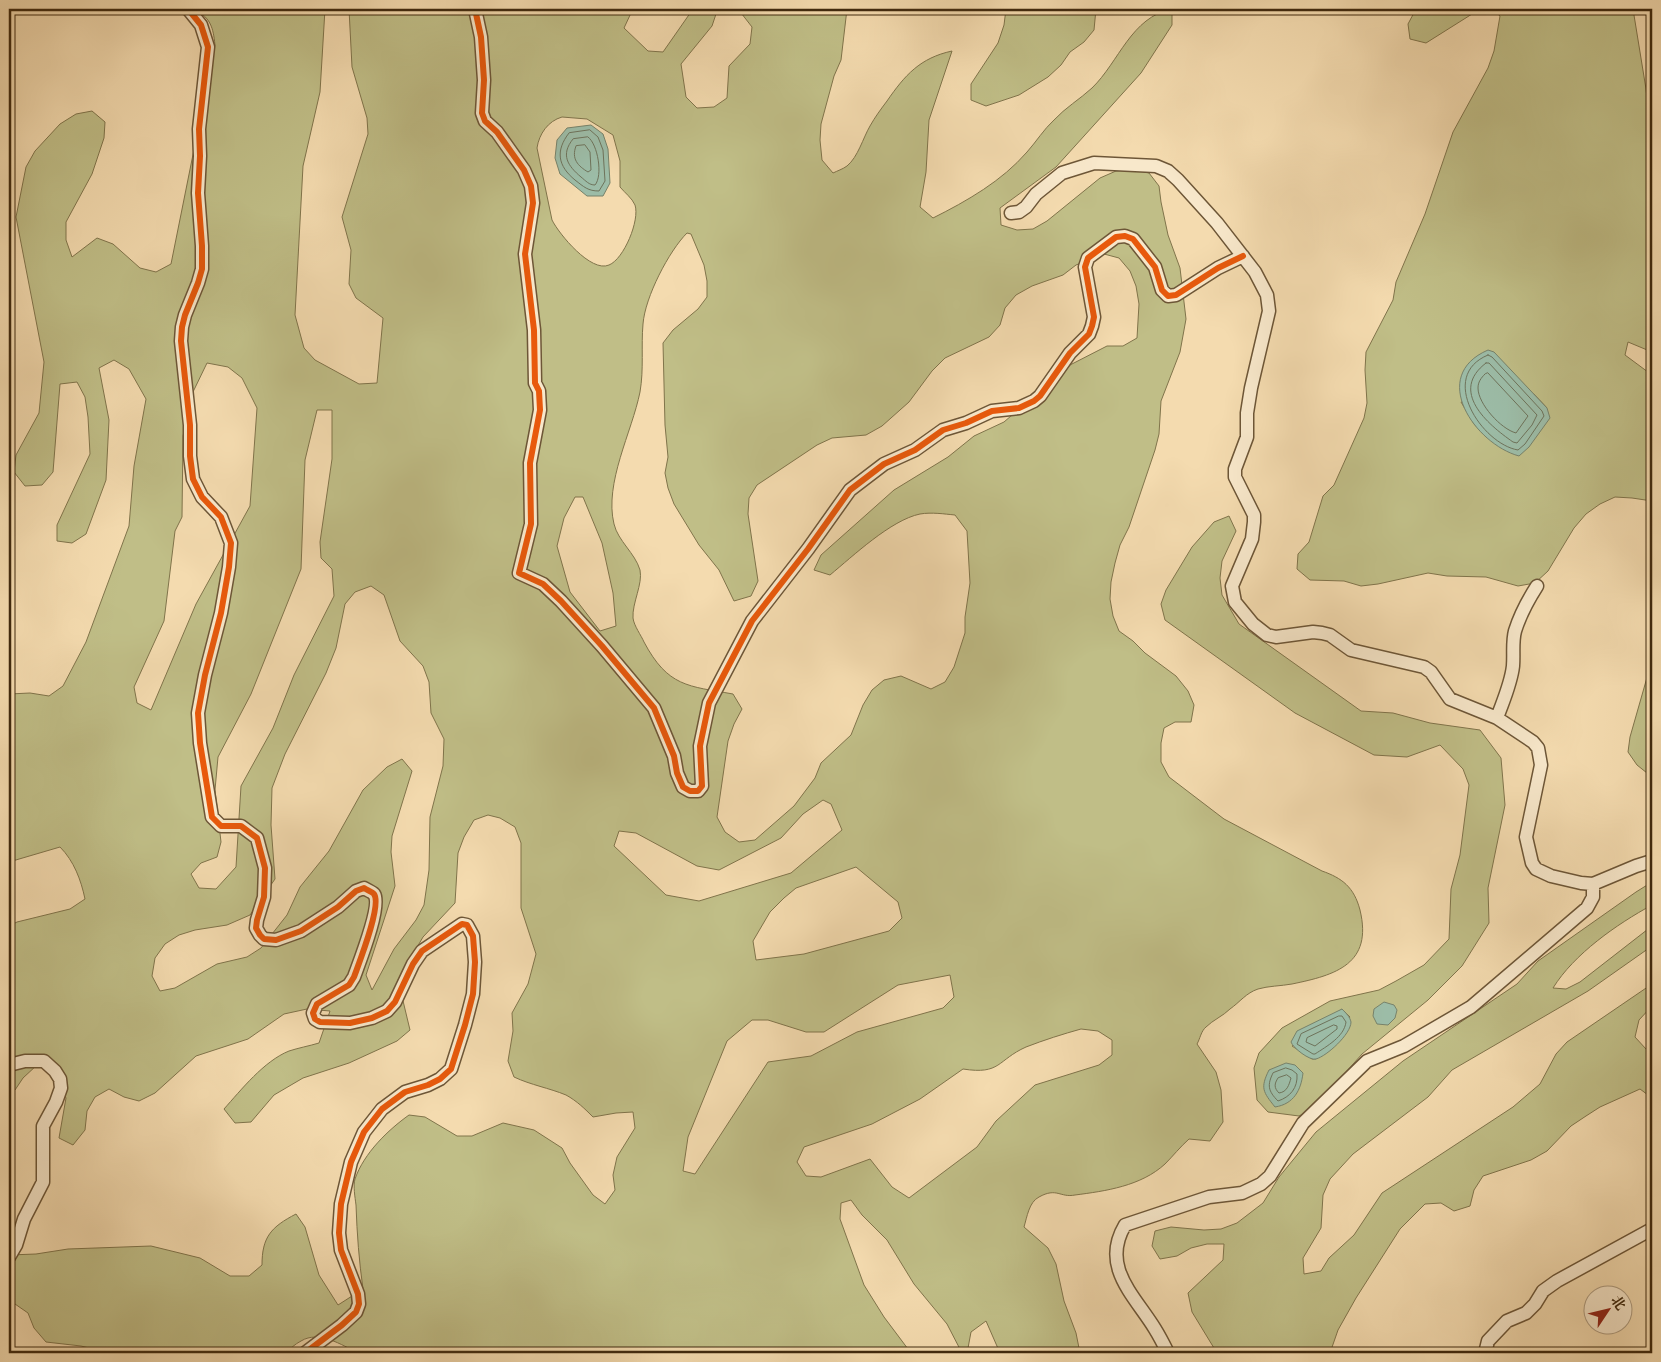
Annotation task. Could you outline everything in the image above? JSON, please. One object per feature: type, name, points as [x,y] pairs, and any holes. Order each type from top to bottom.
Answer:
[{"type":"street","points":[[188,9],[201,25],[208,48],[199,129],[198,193],[202,269],[182,327],[180,341],[190,425],[190,456],[193,479],[202,497],[221,516],[230,543],[229,567],[221,613],[205,674],[198,713],[200,743],[212,817],[221,826],[241,826],[257,838],[265,868],[264,897],[256,928],[264,938],[276,940],[301,931],[338,907],[356,891],[364,888],[373,894],[376,899],[374,918],[354,977],[349,985],[317,1004],[313,1013],[315,1019],[320,1022],[350,1023],[372,1018],[387,1011],[395,1002],[413,964],[422,951],[462,924],[467,925],[473,936],[475,962],[473,994],[466,1025],[451,1070],[440,1079],[428,1085],[405,1092],[382,1108],[364,1132],[351,1162],[341,1204],[339,1233],[341,1250],[358,1294],[359,1304],[356,1312],[305,1353]]},
{"type":"street","points":[[476,9],[481,36],[484,80],[482,113],[485,121],[497,132],[524,170],[531,186],[534,203],[525,254],[534,330],[535,383],[539,392],[540,410],[530,463],[531,524],[519,573],[543,584],[561,601],[654,708],[674,756],[677,773],[683,788],[690,792],[698,791],[702,786],[700,746],[709,703],[752,621],[808,549],[850,490],[884,464],[915,450],[943,430],[966,424],[992,411],[1018,408],[1034,401],[1040,396],[1070,353],[1089,334],[1092,326],[1094,317],[1085,267],[1088,258],[1116,237],[1125,236],[1133,239],[1154,266],[1162,290],[1168,296],[1176,295],[1218,268],[1243,256]]},
{"type":"street","points":[[1011,213],[1019,212],[1026,207],[1036,194],[1056,177],[1077,167],[1094,163],[1148,164],[1160,167],[1178,180],[1217,223],[1243,256],[1255,272],[1267,295],[1269,311],[1251,388],[1247,413],[1247,437],[1235,469],[1236,477],[1254,515],[1252,539],[1232,586],[1235,602],[1253,624],[1266,635],[1276,637],[1313,632],[1322,633],[1351,650],[1424,666],[1450,699],[1497,718],[1533,742],[1538,748],[1541,765],[1526,837],[1532,863],[1536,869],[1551,876],[1592,884],[1652,861]]},
{"type":"street","points":[[1497,718],[1510,683],[1515,632],[1524,607],[1537,586]]},
{"type":"street","points":[[1168,1353],[1155,1329],[1130,1294],[1117,1266],[1118,1237],[1125,1225],[1209,1198],[1242,1193],[1261,1184],[1270,1176],[1303,1123],[1367,1061],[1404,1046],[1471,1007],[1586,908],[1593,897],[1592,884]]},
{"type":"street","points":[[9,1065],[25,1061],[44,1061],[55,1071],[60,1079],[61,1088],[43,1126],[43,1182],[24,1219],[16,1245],[9,1257]]},
{"type":"street","points":[[1485,1353],[1488,1341],[1507,1321],[1526,1313],[1543,1292],[1556,1281],[1652,1229]]},
{"type":"shaded area","points":[[195,9],[325,9],[320,92],[303,166],[295,315],[304,348],[315,360],[359,384],[377,383],[383,318],[356,298],[349,284],[351,250],[342,217],[368,134],[367,118],[352,67],[349,9],[637,9],[631,13],[624,28],[648,51],[663,52],[693,9],[720,9],[717,11],[712,26],[681,64],[686,97],[697,108],[714,107],[727,98],[729,66],[750,44],[752,27],[738,9],[847,9],[841,60],[834,76],[821,124],[822,160],[833,173],[851,162],[874,119],[907,76],[931,58],[952,51],[929,120],[926,172],[920,207],[933,218],[959,205],[1007,172],[1058,116],[1092,88],[1127,42],[1146,21],[1172,9],[1172,25],[1141,73],[1056,167],[1000,208],[1001,225],[1017,230],[1033,229],[1047,221],[1100,178],[1116,171],[1133,169],[1149,173],[1159,186],[1168,235],[1180,268],[1186,319],[1180,352],[1161,401],[1159,434],[1155,450],[1115,563],[1110,599],[1113,616],[1119,631],[1176,676],[1188,691],[1194,705],[1191,722],[1175,722],[1164,728],[1161,743],[1161,762],[1169,777],[1224,819],[1341,880],[1351,889],[1354,895],[1360,910],[1363,928],[1361,943],[1356,955],[1336,971],[1292,984],[1258,989],[1247,995],[1204,1029],[1197,1044],[1216,1072],[1221,1090],[1223,1122],[1210,1141],[1189,1139],[1156,1171],[1145,1178],[1123,1186],[1070,1196],[1050,1193],[1039,1197],[1033,1202],[1024,1227],[1048,1248],[1056,1264],[1064,1301],[1076,1333],[1080,1353],[1000,1353],[986,1321],[971,1332],[968,1348],[971,1353],[962,1353],[947,1324],[914,1284],[887,1240],[862,1215],[851,1200],[841,1203],[840,1219],[864,1285],[884,1317],[911,1353],[358,1353],[330,1340],[315,1337],[301,1341],[285,1353],[98,1353],[97,1350],[81,1346],[46,1342],[34,1328],[28,1313],[15,1304],[9,1306],[9,1255],[36,1254],[68,1249],[151,1246],[200,1258],[230,1276],[249,1276],[262,1265],[262,1255],[266,1240],[274,1228],[296,1214],[305,1227],[319,1275],[338,1305],[363,1289],[354,1188],[355,1179],[364,1160],[377,1143],[409,1115],[425,1117],[457,1136],[472,1136],[503,1123],[534,1130],[562,1148],[570,1163],[593,1195],[605,1204],[615,1190],[613,1175],[617,1157],[635,1128],[633,1112],[593,1117],[577,1102],[566,1095],[514,1077],[508,1061],[513,1031],[512,1013],[528,984],[536,954],[521,908],[521,843],[515,827],[500,818],[488,815],[474,820],[464,837],[458,853],[455,903],[423,937],[398,980],[410,1030],[397,1041],[349,1063],[303,1078],[274,1095],[251,1122],[235,1123],[224,1109],[271,1062],[289,1051],[319,1043],[330,1011],[307,1009],[284,1014],[248,1039],[196,1056],[155,1093],[139,1101],[124,1097],[109,1089],[95,1097],[87,1111],[85,1130],[73,1145],[59,1138],[66,1098],[61,1088],[60,1079],[37,1065],[23,1078],[15,1090],[9,1094],[9,926],[17,922],[70,909],[85,899],[76,871],[60,847],[9,862],[9,694],[30,693],[49,696],[63,686],[86,642],[129,526],[134,466],[146,399],[129,369],[114,360],[99,368],[109,420],[106,480],[86,534],[72,543],[57,541],[57,525],[90,454],[88,417],[85,397],[77,382],[60,384],[53,472],[42,485],[25,486],[14,472],[16,455],[39,413],[44,362],[16,217],[26,167],[35,151],[60,124],[76,114],[92,111],[105,122],[104,138],[92,174],[66,222],[66,240],[72,257],[97,238],[113,244],[140,268],[156,272],[171,264],[215,45],[208,20]],"holes":[[[562,117],[587,119],[613,135],[620,161],[620,187],[634,202],[636,212],[630,238],[620,255],[609,265],[602,266],[593,263],[576,251],[552,220],[537,148],[542,133],[552,122]],[[687,233],[691,234],[704,265],[707,297],[698,309],[673,330],[663,343],[665,425],[668,457],[665,473],[674,504],[699,545],[719,570],[734,601],[751,596],[758,581],[748,514],[749,498],[757,485],[817,445],[832,438],[866,435],[882,426],[909,402],[932,371],[945,358],[989,337],[1000,325],[1005,308],[1016,295],[1032,286],[1063,275],[1076,265],[1104,254],[1119,258],[1130,271],[1136,286],[1139,304],[1137,338],[1123,346],[1107,346],[1070,365],[1004,422],[974,436],[948,457],[894,490],[821,555],[814,570],[830,575],[897,523],[920,514],[938,513],[955,515],[967,531],[970,583],[965,617],[965,633],[954,667],[945,682],[931,689],[901,676],[884,680],[872,690],[863,705],[851,735],[821,763],[815,778],[794,806],[755,840],[739,842],[725,832],[717,817],[728,741],[742,709],[733,694],[703,689],[681,682],[662,668],[653,657],[633,618],[641,575],[640,570],[619,536],[614,524],[612,508],[616,475],[640,392],[642,332],[645,313],[653,288],[673,251]],[[207,363],[228,367],[242,378],[257,408],[250,506],[196,604],[151,710],[137,703],[134,687],[164,621],[175,531],[182,517],[183,436],[192,394]],[[317,410],[332,410],[332,459],[320,542],[321,558],[332,569],[334,596],[294,675],[273,728],[241,786],[236,867],[216,889],[199,888],[191,874],[201,863],[217,857],[221,842],[215,790],[218,757],[251,694],[301,569],[305,460]],[[575,497],[583,497],[602,543],[613,593],[616,626],[600,631],[570,592],[557,546],[564,518]],[[371,586],[384,595],[400,641],[423,666],[429,682],[431,713],[444,739],[443,766],[430,817],[429,870],[424,905],[416,920],[394,949],[372,990],[366,975],[395,886],[391,852],[392,836],[412,771],[402,759],[387,767],[363,790],[329,851],[300,887],[287,915],[261,948],[247,957],[217,964],[175,988],[160,991],[152,976],[155,958],[165,944],[179,935],[195,930],[227,925],[250,915],[275,879],[271,825],[272,788],[285,754],[326,673],[336,648],[345,604],[355,592]],[[823,800],[831,804],[842,830],[791,873],[699,901],[666,895],[614,846],[619,831],[636,833],[697,866],[719,870],[781,838],[803,814]],[[856,867],[898,902],[902,918],[889,931],[804,954],[756,960],[753,941],[770,912],[796,888]],[[950,975],[954,997],[943,1008],[857,1032],[811,1056],[768,1062],[695,1174],[683,1171],[688,1137],[727,1041],[752,1020],[768,1020],[806,1032],[824,1032],[898,985]],[[1081,1029],[1098,1031],[1112,1040],[1112,1055],[1099,1065],[1035,1085],[996,1121],[977,1147],[909,1198],[892,1187],[870,1159],[821,1177],[806,1176],[797,1162],[804,1147],[872,1124],[920,1099],[963,1069],[985,1070],[992,1068],[1026,1047]]]},
{"type":"shaded area","points":[[1006,9],[1096,9],[1094,30],[1084,42],[1070,52],[1061,65],[1048,77],[1019,95],[986,106],[971,100],[971,84],[998,43],[1004,25]]},
{"type":"shaded area","points":[[1416,9],[1480,9],[1426,43],[1410,39],[1408,24]]},
{"type":"shaded area","points":[[1492,9],[1633,9],[1646,89],[1652,143],[1652,352],[1628,342],[1625,355],[1652,375],[1652,501],[1615,497],[1600,504],[1586,514],[1574,528],[1548,571],[1535,583],[1518,586],[1486,577],[1447,576],[1428,573],[1361,586],[1344,581],[1310,580],[1297,569],[1298,554],[1309,542],[1323,496],[1334,485],[1364,418],[1367,403],[1366,352],[1393,300],[1396,282],[1425,214],[1453,132],[1488,68],[1494,51],[1500,16]],"holes":[[[1534,394],[1547,408],[1487,438],[1474,424],[1461,402]]]},
{"type":"shaded area","points":[[1229,516],[1236,531],[1222,561],[1220,578],[1222,595],[1239,624],[1361,711],[1393,713],[1430,723],[1480,730],[1501,758],[1505,805],[1488,888],[1489,923],[1462,966],[1428,1000],[1362,1054],[1313,1109],[1299,1116],[1268,1112],[1257,1100],[1254,1068],[1259,1053],[1282,1028],[1330,1001],[1379,990],[1396,981],[1424,965],[1449,939],[1451,889],[1460,855],[1469,785],[1463,769],[1440,745],[1407,757],[1374,755],[1295,713],[1165,620],[1161,604],[1166,590],[1192,547],[1214,522]],"holes":[[[1342,1009],[1350,1017],[1316,1059],[1312,1059],[1292,1046]]]},
{"type":"shaded area","points":[[1652,623],[1652,777],[1637,765],[1628,752],[1630,737],[1648,674],[1649,641]]},
{"type":"shaded area","points":[[1652,882],[1652,905],[1597,941],[1572,963],[1553,988],[1566,989],[1580,982],[1652,926],[1652,946],[1588,991],[1452,1070],[1428,1097],[1353,1154],[1330,1179],[1323,1195],[1321,1228],[1303,1258],[1304,1274],[1321,1271],[1329,1258],[1354,1235],[1382,1193],[1513,1107],[1540,1084],[1556,1054],[1567,1042],[1652,984],[1652,1006],[1639,1020],[1635,1037],[1646,1049],[1652,1051],[1652,1098],[1640,1089],[1600,1107],[1571,1126],[1547,1151],[1531,1160],[1483,1176],[1474,1190],[1470,1206],[1454,1211],[1441,1203],[1425,1204],[1400,1229],[1356,1298],[1338,1330],[1330,1353],[1217,1353],[1192,1312],[1188,1293],[1223,1260],[1224,1244],[1207,1244],[1191,1248],[1177,1256],[1160,1259],[1152,1246],[1155,1231],[1171,1227],[1204,1230],[1221,1229],[1237,1223],[1263,1203],[1279,1177],[1316,1132],[1403,1061],[1517,984],[1538,961]]},
{"type":"water","points":[[591,125],[603,134],[608,149],[610,183],[603,196],[587,196],[560,174],[555,158],[557,140],[567,128]]},
{"type":"water","points":[[1488,350],[1494,352],[1547,408],[1550,418],[1529,447],[1519,456],[1503,449],[1487,438],[1474,424],[1464,408],[1460,392],[1461,376],[1470,362]]},
{"type":"water","points":[[1384,1002],[1394,1005],[1397,1010],[1395,1018],[1388,1025],[1377,1024],[1373,1016],[1374,1009]]},
{"type":"water","points":[[1342,1009],[1350,1018],[1350,1027],[1338,1044],[1326,1054],[1313,1059],[1302,1054],[1292,1045],[1291,1042],[1297,1031]]},
{"type":"water","points":[[1286,1063],[1295,1065],[1303,1073],[1302,1079],[1292,1099],[1275,1107],[1265,1093],[1264,1081],[1269,1070]]},
{"type":"cycle path","points":[[188,9],[201,25],[208,47],[199,129],[198,193],[202,269],[185,315],[181,341],[190,425],[190,456],[193,479],[202,497],[221,517],[231,543],[221,613],[205,675],[198,713],[200,743],[212,817],[221,826],[241,826],[257,838],[265,868],[264,897],[256,928],[264,939],[276,940],[301,931],[338,907],[356,891],[364,888],[374,894],[376,900],[373,921],[354,977],[349,985],[317,1004],[313,1013],[315,1019],[320,1022],[350,1023],[372,1018],[387,1011],[395,1002],[413,964],[422,951],[462,924],[467,925],[473,936],[475,962],[473,994],[451,1069],[440,1079],[405,1092],[382,1109],[364,1132],[351,1162],[341,1204],[339,1233],[341,1250],[358,1294],[359,1304],[356,1312],[305,1353]]},
{"type":"cycle path","points":[[475,9],[481,37],[484,80],[482,113],[485,121],[497,132],[524,170],[531,186],[533,203],[525,254],[534,330],[535,383],[539,391],[540,410],[530,463],[531,524],[519,573],[543,584],[561,601],[654,708],[674,756],[677,773],[683,787],[690,791],[698,791],[702,786],[700,746],[709,703],[752,621],[808,549],[850,490],[884,464],[915,450],[943,430],[966,423],[992,411],[1019,408],[1040,396],[1070,353],[1089,334],[1092,326],[1094,317],[1085,267],[1088,258],[1116,237],[1125,236],[1133,239],[1155,267],[1162,290],[1168,296],[1176,295],[1218,268],[1243,256]]}]
